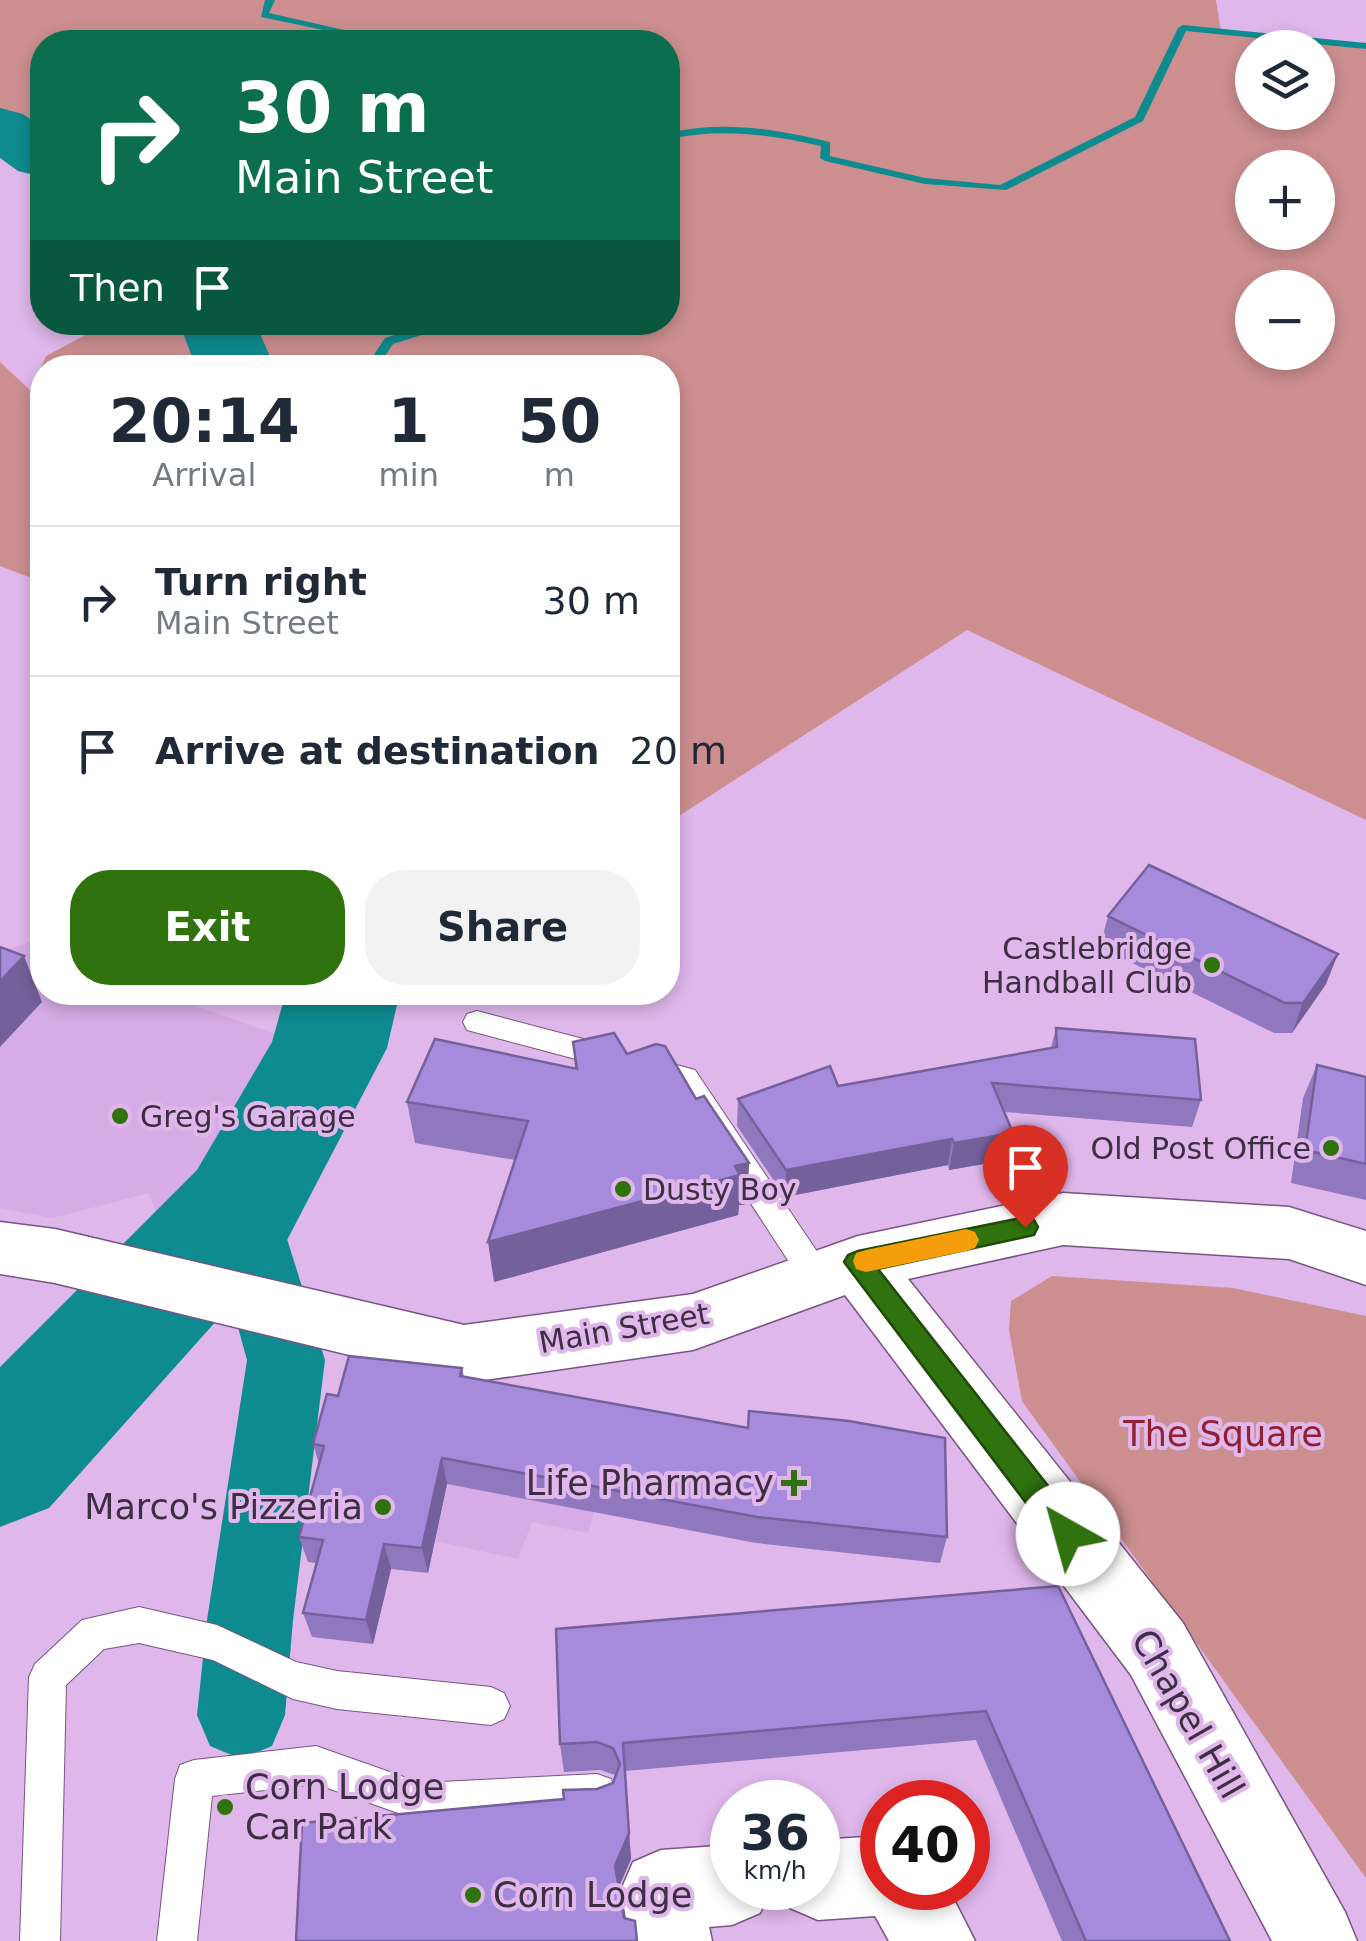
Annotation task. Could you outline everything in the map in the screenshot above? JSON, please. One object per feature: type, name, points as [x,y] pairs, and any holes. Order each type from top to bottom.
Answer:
[{"type":"street","name":"Main Street","points":[[28,1252],[464,1354],[693,1322],[837,1270],[1063,1219],[1289,1233],[1366,1258]]},
{"type":"street","name":"Chapel Hill","points":[[837,1270],[1157,1650],[1316,1941]]},
{"type":"street","points":[[671,1941],[661,1890],[710,1887]]},
{"type":"street","points":[[916,1910],[934,1941]]},
{"type":"lane","points":[[477,1022],[686,1078],[837,1270]]},
{"type":"lane","points":[[40,1941],[48,1678],[95,1633],[138,1625],[240,1652],[293,1680],[336,1690],[491,1706]]},
{"type":"lane","points":[[177,1941],[194,1780],[316,1764],[421,1802],[600,1793]]},
{"type":"shaded area","name":"Greg's Garage","points":[[30,942],[30,1005],[194,1005],[289,1039],[164,1232],[149,1193],[52,1218],[0,1208],[0,953]]},
{"type":"shaded area","points":[[467,1395],[599,1496],[588,1533],[532,1522],[518,1559],[435,1541]]},
{"type":"green space","points":[[0,0],[1216,0],[1221,32],[1235,33],[1235,130],[1335,130],[1335,43],[1366,46],[1366,820],[967,630],[680,815],[680,355],[48,355],[85,335],[680,335],[680,30],[30,30],[30,149],[0,129]]},
{"type":"green space","points":[[0,362],[30,390],[30,577],[0,566]]},
{"type":"green space","name":"The Square","points":[[1052,1276],[1233,1288],[1366,1316],[1366,1878],[1022,1401],[1009,1330],[1011,1301]]},
{"type":"building","points":[[1149,865],[1338,954],[1303,1003],[1285,1003],[1108,916]]},
{"type":"building","points":[[0,947],[24,956],[0,981]]},
{"type":"building","points":[[1056,1028],[1195,1039],[1201,1100],[992,1083],[1013,1133],[954,1143],[952,1139],[786,1170],[738,1099],[830,1066],[838,1086],[1057,1047]]},
{"type":"building","points":[[614,1033],[627,1054],[656,1044],[665,1046],[696,1099],[704,1096],[749,1163],[735,1166],[740,1175],[488,1242],[528,1121],[407,1102],[435,1039],[577,1069],[573,1042]]},
{"type":"building","points":[[1317,1065],[1366,1077],[1366,1164],[1305,1150]]},
{"type":"building","points":[[349,1356],[462,1368],[460,1376],[748,1428],[749,1411],[849,1421],[945,1438],[947,1537],[757,1517],[442,1458],[422,1548],[384,1544],[366,1620],[303,1613],[323,1540],[299,1537],[324,1446],[313,1444],[327,1394],[338,1396]]},
{"type":"building","points":[[1058,1586],[1230,1941],[1086,1941],[986,1711],[623,1743],[629,1833],[615,1866],[624,1918],[635,1921],[637,1941],[296,1941],[302,1823],[564,1799],[563,1790],[597,1789],[613,1783],[620,1764],[613,1748],[597,1742],[560,1744],[556,1629]]},
{"type":"waterway","points":[[270,0],[264,15],[335,30]]},
{"type":"waterway","points":[[680,133],[727,128],[766,132],[826,144],[825,158],[925,181],[1002,188],[1139,119],[1183,28],[1366,46]]},
{"type":"waterway","points":[[0,128],[30,149]]},
{"type":"waterway","points":[[222,335],[231,355]]},
{"type":"waterway","points":[[380,355],[389,341],[408,335]]},
{"type":"waterway","points":[[0,1462],[241,1207],[329,1048],[340,1005]]},
{"type":"waterway","points":[[241,1207],[286,1360],[250,1620],[241,1715]]},
{"type":"slow traffic","points":[[866,1261],[966,1240]]},
{"type":"place","name":"Castlebridge Handball Club","points":[[1212,965]]},
{"type":"place","name":"Greg's Garage","points":[[120,1116]]},
{"type":"place","name":"Old Post Office","points":[[1331,1148]]},
{"type":"place","name":"Dusty Boy","points":[[623,1189]]},
{"type":"place","name":"Life Pharmacy","points":[[794,1483]]},
{"type":"place","name":"Marco's Pizzeria","points":[[383,1507]]},
{"type":"place","name":"Corn Lodge Car Park","points":[[225,1807]]},
{"type":"place","name":"Corn Lodge","points":[[473,1895]]},
{"type":"route","points":[[1025,1227],[858,1262],[1068,1534]]}]
